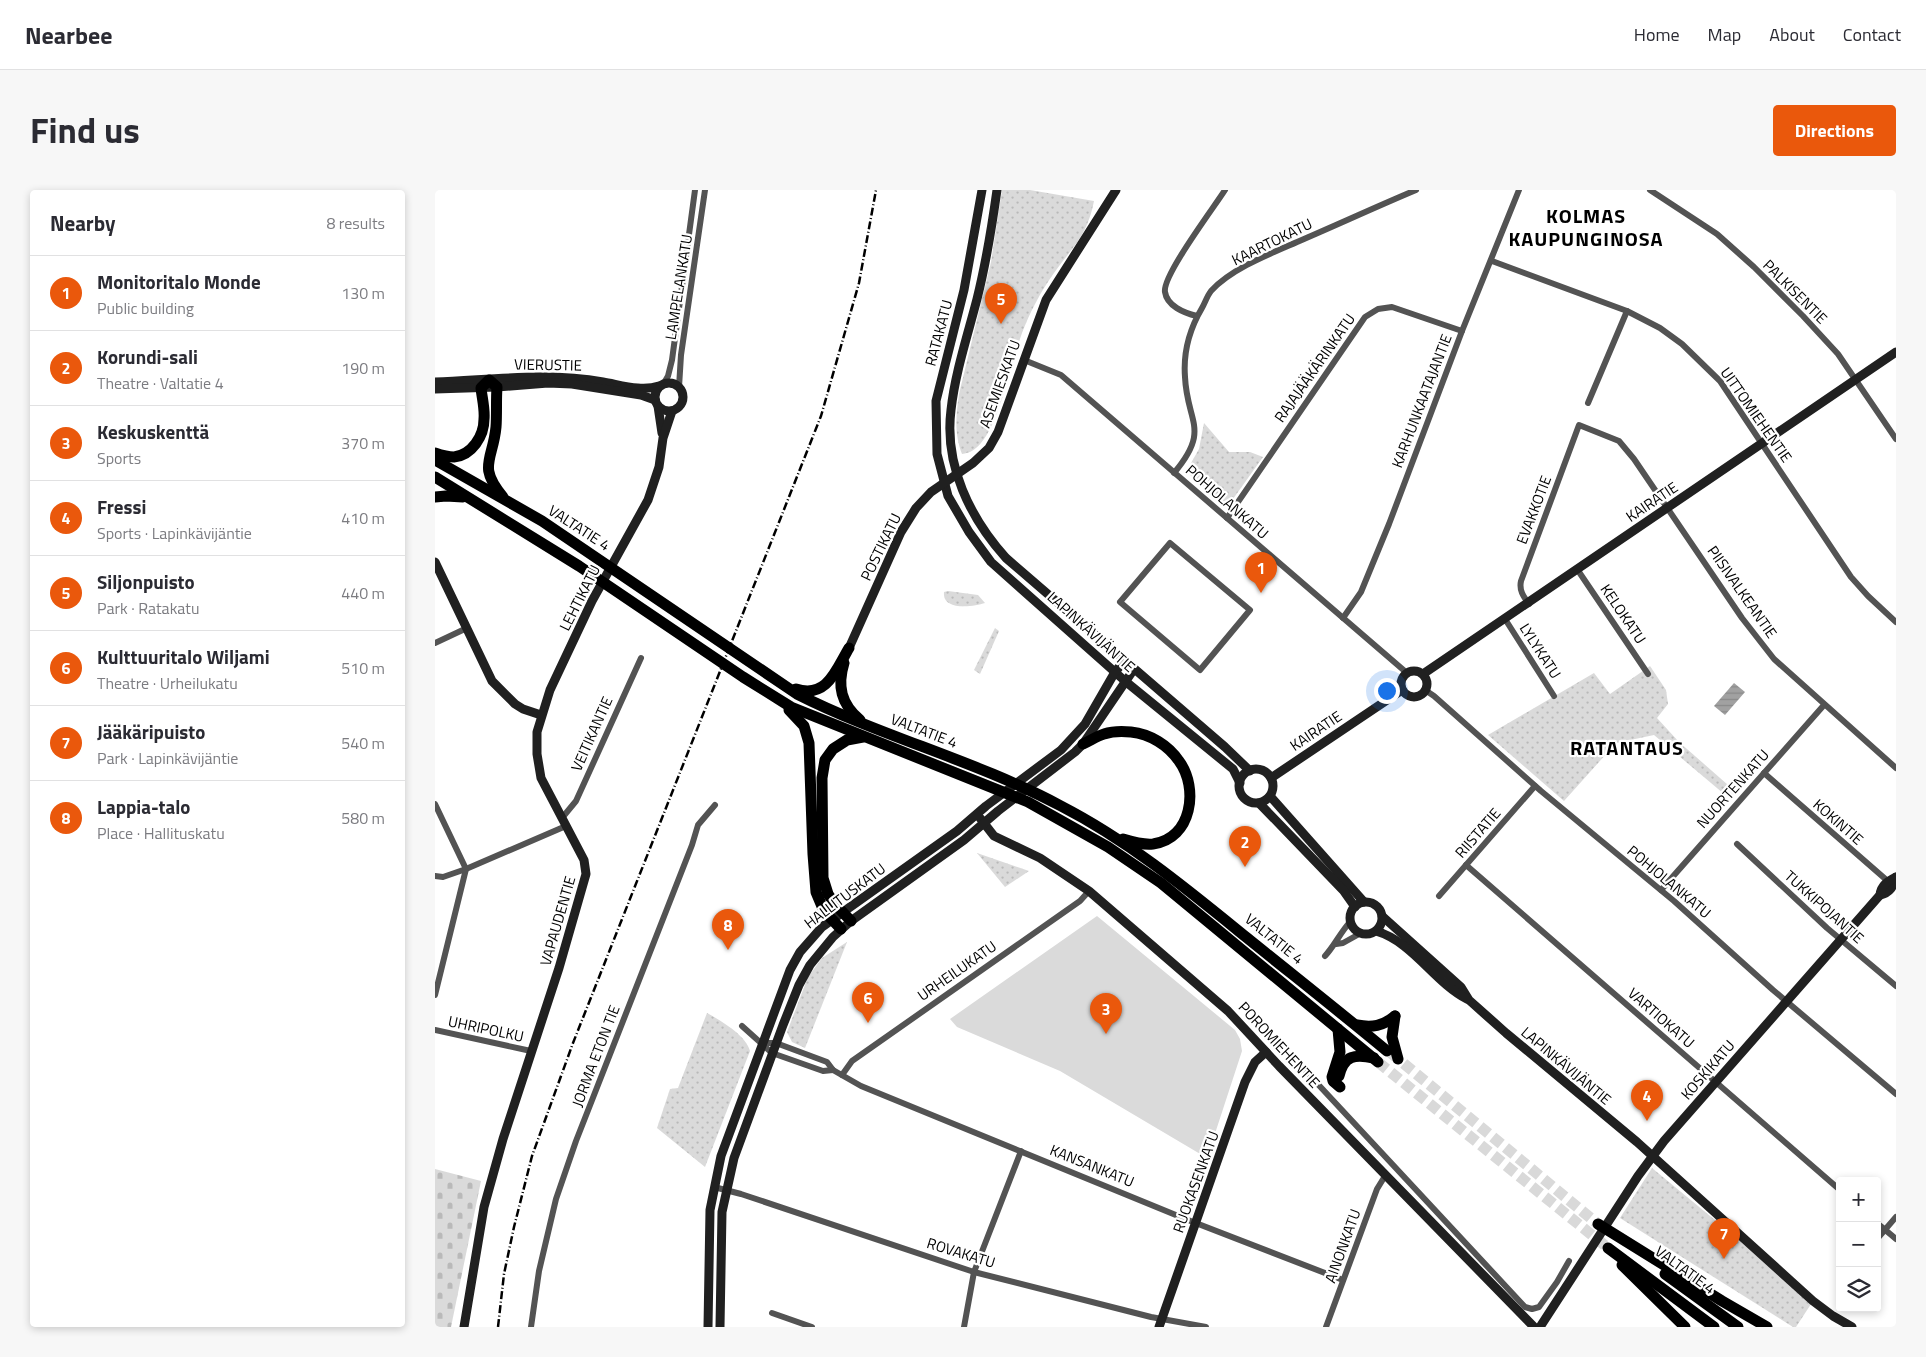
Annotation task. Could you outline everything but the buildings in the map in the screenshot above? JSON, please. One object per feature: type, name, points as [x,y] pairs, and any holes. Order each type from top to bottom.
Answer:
[{"type":"highway","points":[[435,453],[447,457],[462,455],[476,443],[483,429],[489,385]]},
{"type":"highway","points":[[489,385],[496,426],[488,458],[488,470],[492,483],[508,502]]},
{"type":"highway","name":"VALTATIE 4","points":[[435,460],[586,550],[797,694],[826,709],[999,777],[1061,805],[1116,837],[1189,890],[1387,1051]]},
{"type":"highway","name":"VALTATIE 4","points":[[435,477],[579,566],[776,698],[822,721],[1028,802],[1100,842],[1161,883],[1376,1060],[1356,1056],[1347,1059],[1341,1067],[1338,1077],[1340,1087],[1332,1077],[1340,1052],[1338,1029]]},
{"type":"highway","points":[[435,498],[446,496],[465,497]]},
{"type":"highway","points":[[783,684],[811,692],[817,690],[831,679],[849,648]]},
{"type":"highway","points":[[849,648],[840,680],[841,694],[849,710],[865,724]]},
{"type":"highway","points":[[776,698],[800,720],[807,732],[812,779],[815,882],[818,900],[824,911],[836,925]]},
{"type":"highway","points":[[1083,744],[1112,732],[1123,731],[1148,736],[1172,752],[1180,762],[1188,781],[1190,793],[1187,816],[1176,834],[1167,840],[1154,844],[1141,844],[1116,837]]},
{"type":"highway","points":[[847,916],[828,894],[823,878],[821,853],[823,768],[829,753],[837,745],[847,740],[863,737]]},
{"type":"highway","points":[[1356,1025],[1368,1028],[1374,1027],[1386,1023],[1395,1016],[1392,1038],[1398,1059]]},
{"type":"highway","points":[[1598,1224],[1767,1327]]},
{"type":"highway","name":"VALTATIE 4","points":[[1615,1237],[1738,1327]]},
{"type":"highway","name":"VALTATIE 4","points":[[1685,1327],[1607,1249],[1714,1327]]},
{"type":"main road","name":"RATAKATU","points":[[944,483],[937,454],[936,401],[964,290],[982,190]]},
{"type":"main road","name":"RATAKATU","points":[[957,474],[951,445],[951,410],[979,293],[997,190]]},
{"type":"main road","name":"ASEMIESKATU","points":[[957,474],[973,463],[989,448],[998,432],[1051,290],[1115,190]]},
{"type":"main road","name":"KAIRATIE","points":[[1423,674],[1669,509],[1761,443],[1857,381],[1896,352]]},
{"type":"main road","name":"VIERUSTIE","points":[[435,382],[489,385],[557,376],[642,388],[652,388],[662,384]]},
{"type":"main road","name":"VIERUSTIE","points":[[435,389],[548,383],[641,394],[656,403]]},
{"type":"main road","points":[[672,383],[679,387],[683,395],[679,407],[673,411],[665,411],[656,403],[655,391],[662,384],[672,383]]},
{"type":"main road","name":"LEHTIKATU","points":[[656,403],[663,438]]},
{"type":"main road","name":"LEHTIKATU","points":[[541,715],[550,690],[592,601],[648,500],[659,467],[663,438],[673,411]]},
{"type":"main road","name":"POSTIKATU","points":[[849,648],[901,532],[926,496],[957,474]]},
{"type":"main road","name":"LAPINKÄVIJÄNTIE","points":[[957,474],[964,494],[976,518],[1000,551],[1225,747],[1250,771]]},
{"type":"main road","name":"LAPINKÄVIJÄNTIE","points":[[944,483],[954,508],[985,555],[1115,672],[1233,769],[1240,783]]},
{"type":"main road","points":[[435,562],[492,681],[515,704],[541,715]]},
{"type":"main road","name":"HALLITUSKATU","points":[[720,1327],[722,1212],[734,1158],[772,1053],[804,975],[836,925],[1075,737],[1085,724],[1115,672],[1125,660]]},
{"type":"main road","name":"HALLITUSKATU","points":[[847,916],[964,840],[998,811],[1059,766],[1083,744],[1134,669]]},
{"type":"main road","points":[[1415,671],[1423,674],[1427,682],[1425,690],[1419,696],[1411,697],[1404,693],[1401,682],[1407,673],[1415,671]]},
{"type":"main road","name":"KAIRATIE","points":[[1271,778],[1402,690]]},
{"type":"main road","name":"VAPAUDENTIE","points":[[464,1327],[484,1207],[531,1051],[559,968],[586,874],[584,860],[541,778],[536,741],[541,715]]},
{"type":"main road","points":[[1259,803],[1270,796],[1273,787],[1271,778],[1262,770],[1250,771],[1243,776],[1240,783],[1240,791],[1244,798],[1259,803],[1343,890],[1355,907]]},
{"type":"main road","points":[[1270,796],[1365,902],[1377,906],[1382,916],[1381,924],[1369,934],[1361,934],[1354,929],[1350,922],[1351,913],[1355,907],[1365,902]]},
{"type":"main road","name":"POROMIEHENTIE","points":[[977,814],[994,836],[1040,858],[1089,892],[1228,1011],[1385,1176],[1534,1327]]},
{"type":"main road","name":"KOSKIKATU","points":[[1540,1327],[1617,1207],[1664,1141],[1880,895],[1881,889],[1894,882]]},
{"type":"main road","name":"LAPINKÄVIJÄNTIE","points":[[1382,916],[1461,987],[1469,1000]]},
{"type":"main road","name":"HALLITUSKATU","points":[[708,1327],[709,1221],[721,1156],[795,959],[807,943],[823,927],[836,925]]},
{"type":"main road","name":"LAPINKÄVIJÄNTIE","points":[[1376,930],[1389,935],[1410,951],[1456,993],[1469,1000],[1526,1052],[1653,1156],[1813,1301],[1852,1327]]},
{"type":"main road","name":"RUOKASENKATU","points":[[1161,1323],[1245,1082],[1255,1062],[1266,1052]]},
{"type":"main road","points":[[720,1296],[709,1302],[720,1310]]},
{"type":"street","name":"LAMPELANKATU","points":[[662,384],[668,376],[672,360],[695,190]]},
{"type":"street","name":"LAMPELANKATU","points":[[679,387],[681,355],[705,190]]},
{"type":"street","points":[[1197,316],[1177,308],[1168,301],[1164,290],[1168,279],[1198,228],[1225,190]]},
{"type":"street","name":"KAARTOKATU","points":[[1174,473],[1190,451],[1194,437],[1194,420],[1185,379],[1184,362],[1188,338],[1197,316],[1211,292],[1239,270],[1266,256],[1416,190]]},
{"type":"street","name":"KARHUNKAATAJANTIE","points":[[1343,618],[1361,592],[1389,524],[1462,331],[1519,190]]},
{"type":"street","name":"PALKISENTIE","points":[[1650,190],[1717,234],[1754,267],[1803,316],[1832,348],[1857,381],[1896,439]]},
{"type":"street","name":"UITTOMIEHENTIE","points":[[1492,260],[1627,311],[1660,328],[1681,344],[1720,382],[1851,577],[1896,622]]},
{"type":"street","name":"RAJAJÄÄKÄRINKATU","points":[[1227,518],[1365,317],[1378,309],[1392,307],[1462,331]]},
{"type":"street","points":[[1588,403],[1627,311]]},
{"type":"street","name":"POHJOLANKATU","points":[[1024,360],[1061,376],[1407,673]]},
{"type":"street","name":"PIISIVALKEANTIE","points":[[1579,425],[1619,441],[1669,509],[1754,634],[1774,659],[1896,768]]},
{"type":"street","name":"EVAKKOTIE","points":[[1529,604],[1522,594],[1521,580],[1579,425]]},
{"type":"street","points":[[1170,543],[1250,610],[1200,670],[1120,602],[1170,543]]},
{"type":"street","name":"KELOKATU","points":[[1577,569],[1648,674]]},
{"type":"street","name":"LYLYKATU","points":[[1505,619],[1554,696]]},
{"type":"street","points":[[435,643],[467,628]]},
{"type":"street","name":"VEITIKANTIE","points":[[435,876],[443,877],[466,869],[564,822],[576,802],[641,658]]},
{"type":"street","name":"POHJOLANKATU","points":[[1425,690],[1535,786],[1661,890],[1896,1094]]},
{"type":"street","name":"NUORTENKATU","points":[[1661,890],[1824,705]]},
{"type":"street","name":"KOKINTIE","points":[[1765,773],[1894,882]]},
{"type":"street","name":"RIISTATIE","points":[[1439,896],[1535,786]]},
{"type":"street","points":[[435,804],[466,869],[435,995]]},
{"type":"street","name":"JORMA ETON TIE","points":[[531,1327],[539,1271],[556,1199],[576,1141],[692,845],[698,825],[715,805]]},
{"type":"street","name":"TUKKIPOJANTIE","points":[[1737,844],[1841,939],[1896,986]]},
{"type":"street","name":"VARTIOKATU","points":[[1466,865],[1836,1187]]},
{"type":"street","name":"URHEILUKATU","points":[[842,1075],[852,1061],[1076,904],[1089,892]]},
{"type":"street","points":[[1325,956],[1350,922]]},
{"type":"street","points":[[1335,944],[1343,943],[1361,934]]},
{"type":"street","name":"KANSANKATU","points":[[742,1026],[772,1053],[823,1071],[833,1070]]},
{"type":"street","name":"UHRIPOLKU","points":[[435,1030],[531,1051]]},
{"type":"street","name":"KANSANKATU","points":[[762,1043],[776,1043],[827,1062],[833,1070],[861,1086],[1343,1280]]},
{"type":"street","name":"POROMIEHENTIE","points":[[1301,1066],[1525,1307],[1532,1309],[1539,1307],[1569,1261]]},
{"type":"street","points":[[964,1327],[974,1272],[1021,1151]]},
{"type":"street","name":"AINONKATU","points":[[1326,1327],[1377,1189],[1385,1176]]},
{"type":"street","name":"ROVAKATU","points":[[714,1187],[974,1272],[1161,1323],[1206,1327]]},
{"type":"street","points":[[1881,1234],[1896,1217]]},
{"type":"street","points":[[1881,1226],[1896,1239]]},
{"type":"street","points":[[772,1314],[812,1327]]},
{"type":"green space","points":[[1002,190],[1030,190],[1094,201],[1084,232],[1049,280],[1029,317],[988,434],[974,449],[962,454],[956,424],[959,394],[991,262]]},
{"type":"green space","points":[[1204,423],[1229,452],[1250,452],[1263,457],[1228,506],[1191,476],[1187,470],[1199,449]]},
{"type":"green space","points":[[944,592],[978,595],[985,603],[973,606],[953,605],[945,598]]},
{"type":"green space","points":[[995,628],[999,631],[980,674],[974,670]]},
{"type":"green space","points":[[1650,666],[1666,690],[1668,704],[1657,718],[1679,742],[1736,792],[1730,799],[1654,735],[1616,743],[1564,801],[1488,735],[1594,673],[1610,694]]},
{"type":"green space","points":[[977,853],[1029,871],[1005,887]]},
{"type":"green space","points":[[1097,916],[1235,1030],[1240,1039],[1242,1051],[1207,1158],[1060,1071],[957,1027],[950,1019]]},
{"type":"green space","points":[[847,942],[805,1048],[792,1042],[787,1032],[808,977],[822,958]]},
{"type":"green space","points":[[707,1013],[726,1024],[744,1039],[750,1051],[705,1167],[657,1128],[670,1089],[678,1088]]},
{"type":"green space","points":[[1652,1168],[1813,1301],[1796,1327],[1793,1327],[1620,1218]]},
{"type":"green space","points":[[435,1169],[481,1181],[451,1327],[435,1327]]},
{"type":"shaded area","points":[[1734,683],[1745,692],[1725,715],[1714,706]]},
{"type":"tunnel","points":[[1391,1053],[1604,1229]]},
{"type":"tunnel","points":[[1378,1062],[1608,1248]]},
{"type":"railway","points":[[498,1327],[504,1274],[532,1156],[573,1043],[821,416],[859,283],[876,190]]},
{"type":"place","name":"Siljonpuisto","points":[[1001,324]]},
{"type":"place","name":"Monitoritalo Monde","points":[[1261,593]]},
{"type":"place","name":"Korundi-sali","points":[[1245,867]]},
{"type":"place","name":"Lappia-talo","points":[[728,950]]},
{"type":"place","name":"Kulttuuritalo Wiljami","points":[[868,1023]]},
{"type":"place","name":"Keskuskenttä","points":[[1106,1034]]},
{"type":"place","name":"Fressi","points":[[1647,1121]]},
{"type":"place","name":"Jääkäripuisto","points":[[1724,1259]]},
{"type":"district","name":"KOLMAS KAUPUNGINOSA","points":[[1586,228]]},
{"type":"district","name":"RATANTAUS","points":[[1627,748]]}]
